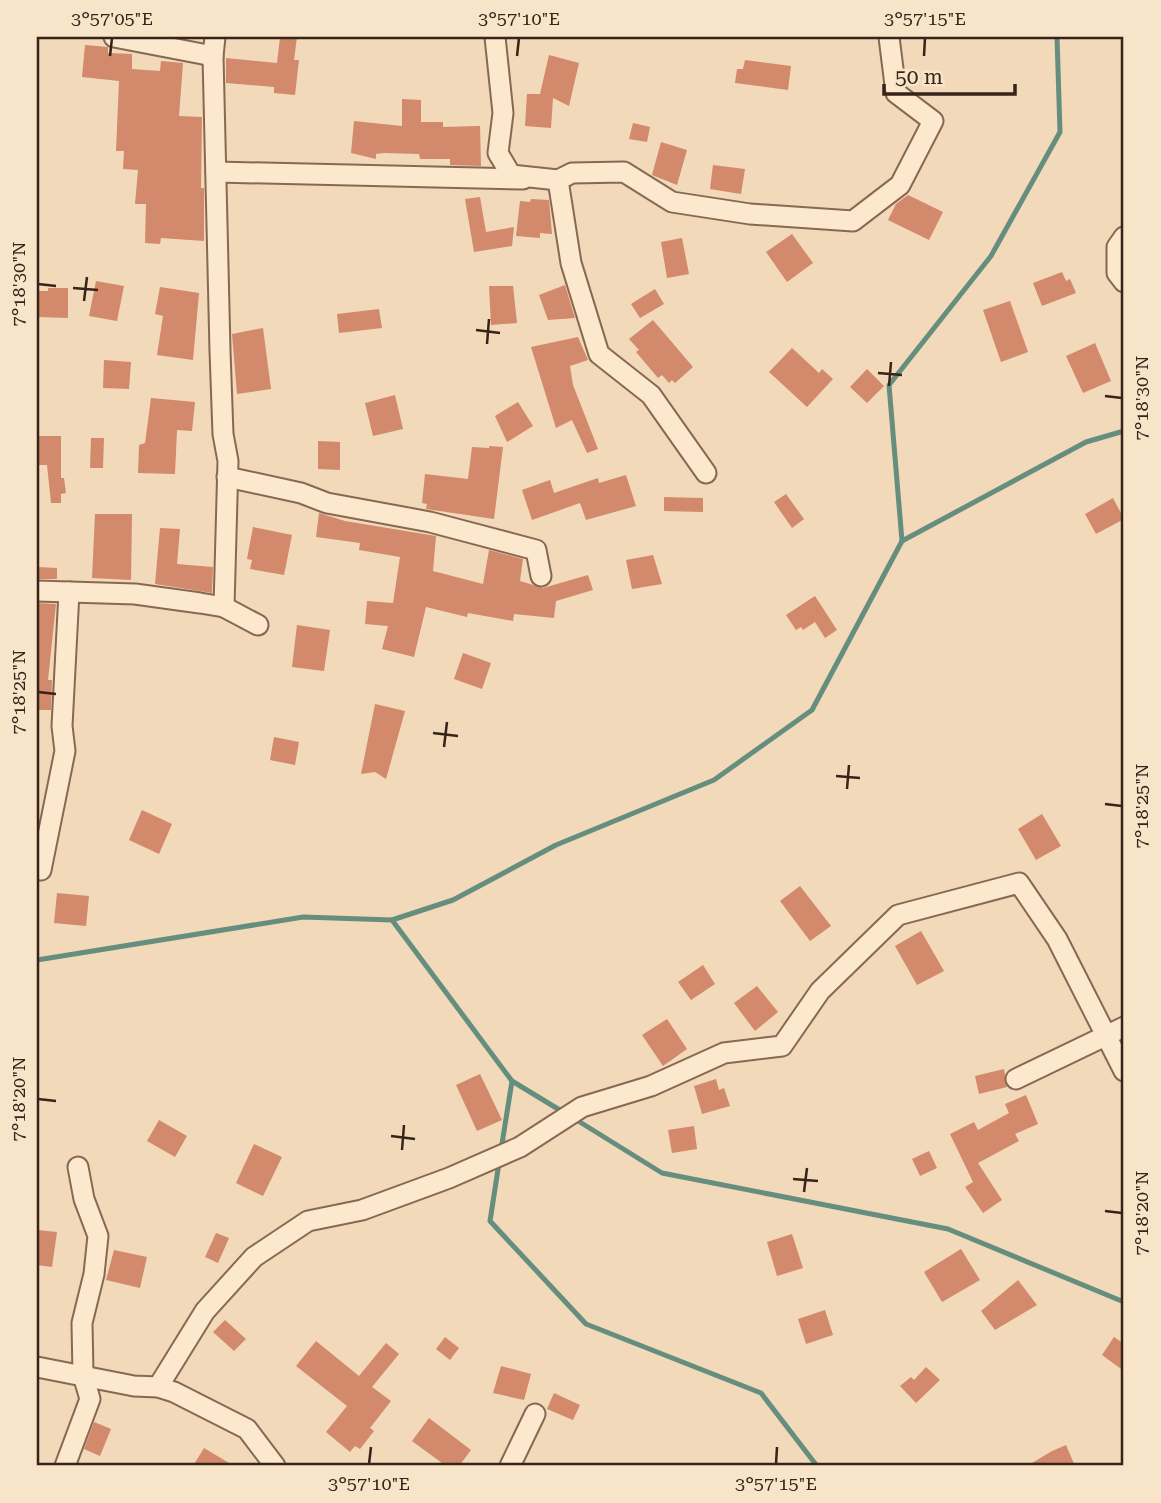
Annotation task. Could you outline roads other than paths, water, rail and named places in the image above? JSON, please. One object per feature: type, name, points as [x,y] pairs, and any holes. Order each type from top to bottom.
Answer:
[{"type":"street","points":[[114,37],[214,46],[223,434],[227,477],[224,607]]},
{"type":"street","points":[[495,37],[503,113],[498,153],[511,175],[526,179]]},
{"type":"street","points":[[216,173],[558,180],[572,173],[624,173],[672,202],[750,214],[853,221],[900,185],[933,121],[896,93],[889,37]]},
{"type":"street","points":[[558,180],[571,262],[598,354],[651,396],[706,473]]},
{"type":"street","points":[[1124,237],[1118,247],[1117,273],[1124,282]]},
{"type":"street","points":[[227,477],[301,493],[327,503],[430,522],[536,550],[541,576]]},
{"type":"street","points":[[37,591],[135,594],[224,607],[258,625]]},
{"type":"street","points":[[41,870],[65,751],[62,726],[69,592]]},
{"type":"street","points":[[159,1387],[205,1311],[254,1257],[308,1221],[362,1210],[449,1178],[520,1147],[582,1107],[651,1086],[724,1053],[782,1046],[820,991],[898,915],[1019,883],[1116,1031],[1124,1070]]},
{"type":"street","points":[[1016,1079],[1116,1031]]},
{"type":"street","points":[[65,1466],[90,1399],[83,1374],[82,1323],[94,1274],[98,1236],[83,1199],[78,1167]]},
{"type":"street","points":[[37,1367],[134,1386],[159,1387],[247,1429],[268,1463]]},
{"type":"street","points":[[510,1466],[536,1415]]},
{"type":"waterway","points":[[902,541],[889,385],[991,256],[1060,132],[1057,37]]},
{"type":"waterway","points":[[392,920],[453,900],[556,845],[714,780],[812,710],[902,541],[1086,442],[1124,431]]},
{"type":"waterway","points":[[37,960],[303,917],[392,920],[512,1081],[563,1112]]},
{"type":"waterway","points":[[501,1150],[512,1081]]},
{"type":"waterway","points":[[575,1119],[662,1173],[948,1229],[1124,1302]]},
{"type":"waterway","points":[[499,1163],[490,1221],[586,1324],[761,1393],[817,1466]]}]
